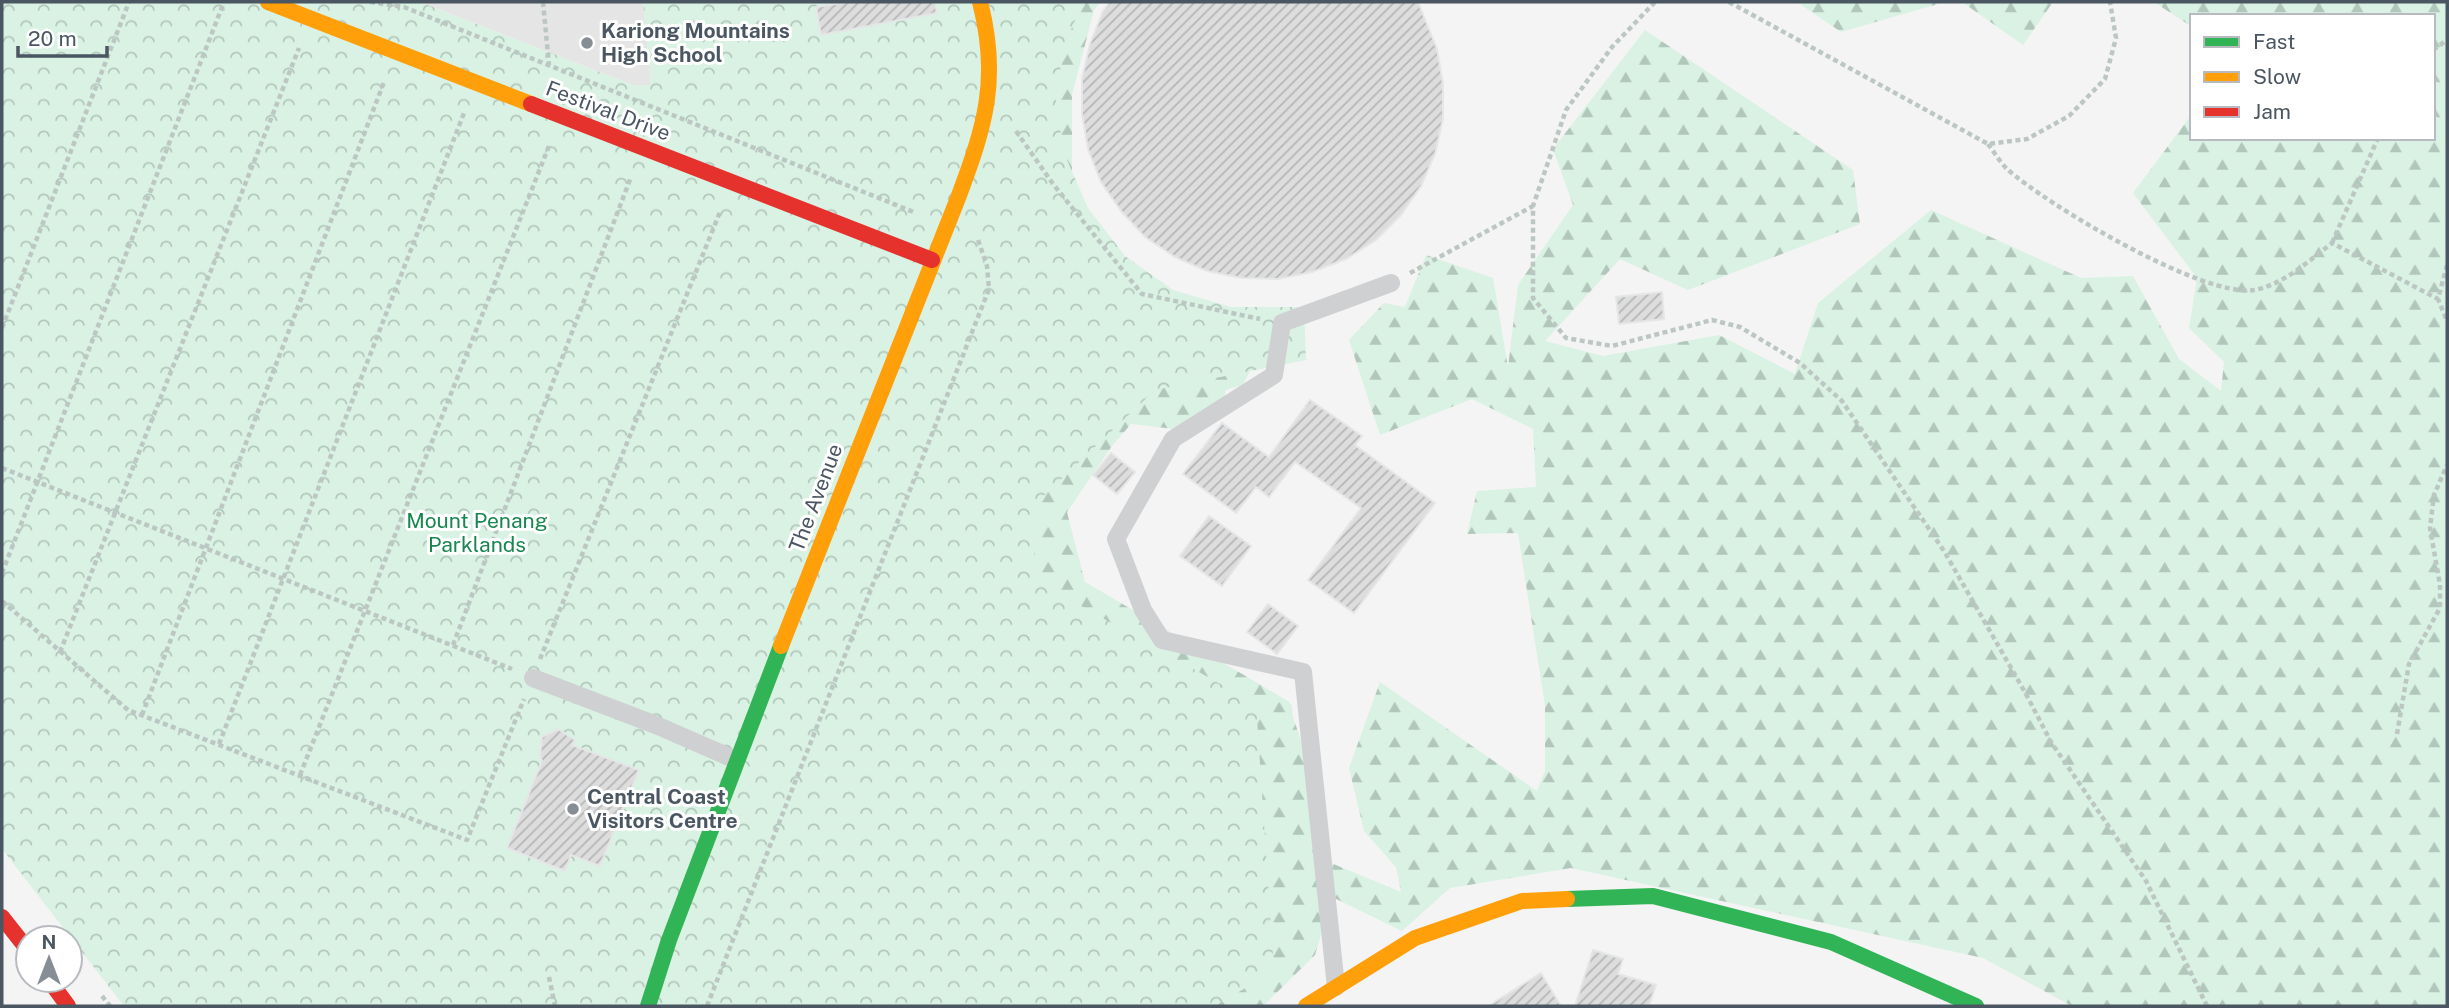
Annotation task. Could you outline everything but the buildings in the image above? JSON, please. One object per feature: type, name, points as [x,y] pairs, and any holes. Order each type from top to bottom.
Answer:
[{"type":"main road","name":"Festival Drive","points":[[268,2],[932,260]]},
{"type":"main road","name":"The Avenue","points":[[648,1006],[669,940],[736,760],[932,260],[967,178],[983,130],[989,92],[989,50],[985,16],[980,2]]},
{"type":"main road","points":[[1306,1006],[1415,938],[1522,901],[1653,897],[1831,942],[1976,1006]]},
{"type":"main road","points":[[2,917],[14,932]]},
{"type":"lane","points":[[1336,987],[1303,672],[1162,640],[1143,610],[1116,539],[1173,439],[1274,375],[1282,323],[1391,283]]},
{"type":"lane","points":[[533,678],[656,725],[736,760]]},
{"type":"path","points":[[2,328],[129,2]]},
{"type":"path","points":[[2,573],[224,2]]},
{"type":"path","points":[[370,2],[405,4],[975,237],[981,244],[988,265],[989,289],[707,1006]]},
{"type":"path","points":[[543,2],[549,65]]},
{"type":"path","points":[[1655,2],[1612,47],[1566,110],[1533,206],[1533,298],[1566,338],[1612,346],[1712,320],[1740,327],[1800,363],[1842,401],[1944,551],[2026,694],[2050,742],[2146,881],[2207,1006]]},
{"type":"path","points":[[1728,2],[1988,144],[2006,168],[2063,210],[2183,275],[2222,288],[2255,290],[2293,275],[2332,243],[2377,140]]},
{"type":"path","points":[[1988,144],[2027,139],[2068,116],[2105,79],[2116,38],[2110,2]]},
{"type":"path","points":[[60,652],[311,18]]},
{"type":"path","points":[[142,715],[396,51]]},
{"type":"path","points":[[219,745],[476,83]]},
{"type":"path","points":[[989,92],[1053,184],[1142,294],[1282,323]]},
{"type":"path","points":[[300,775],[562,116]]},
{"type":"path","points":[[453,645],[642,147]]},
{"type":"path","points":[[2,601],[128,710],[467,839],[723,205],[729,181]]},
{"type":"path","points":[[1391,283],[1533,206]]},
{"type":"path","points":[[2332,243],[2438,299]]},
{"type":"path","points":[[2447,265],[2438,299],[2447,321]]},
{"type":"path","points":[[2397,734],[2409,664],[2440,608],[2440,585],[2430,528],[2434,495],[2447,465]]},
{"type":"path","points":[[2,468],[533,678]]},
{"type":"path","points":[[549,977],[555,1006]]},
{"type":"shaded area","name":"Kariong Mountains High School","points":[[420,2],[643,2],[651,85],[633,85]]},
{"type":"green space","name":"Mount Penang Parklands","points":[[2,2],[420,2],[633,85],[651,85],[643,2],[1084,2],[1067,38],[1055,94],[1064,153],[1088,208],[1125,256],[1173,290],[1231,307],[1304,307],[1306,360],[1155,390],[1036,503],[1033,579],[1256,704],[1274,971],[1215,1006],[124,1006],[84,955],[84,924],[60,924],[2,849]]},
{"type":"green space","points":[[1008,2],[1101,2],[1094,10],[1072,95],[1072,194],[1125,296],[1265,341],[1243,385],[1225,390],[1225,404],[1192,431],[1131,424],[1112,446],[1067,512],[1085,582],[1288,701],[1292,706],[1293,717],[1319,794],[1319,858],[1401,892],[1396,867],[1364,831],[1349,768],[1380,682],[1537,791],[1545,771],[1545,706],[1518,533],[1467,534],[1477,491],[1536,487],[1533,429],[1472,399],[1380,435],[1349,340],[1384,303],[1405,307],[1426,255],[1493,278],[1508,367],[1518,285],[1573,205],[1553,149],[1645,30],[1853,170],[1860,224],[1688,290],[1620,259],[1545,341],[1603,356],[1719,335],[1795,374],[1818,303],[1931,210],[2081,278],[2133,276],[2179,359],[2221,391],[2224,362],[2189,328],[2197,278],[2133,193],[2190,117],[2190,140],[2435,140],[2435,14],[2190,14],[2190,26],[2154,2],[2447,2],[2447,1006],[2072,1006],[1983,958],[1571,868],[1450,888],[1402,931],[1332,897],[1315,955],[1263,1006],[688,1006]]},
{"type":"green space","points":[[1797,2],[1945,2],[1841,32]]},
{"type":"green space","points":[[1962,2],[2053,2],[2023,45]]},
{"type":"traffic: fast","points":[[648,1006],[669,940],[781,646]]},
{"type":"traffic: fast","points":[[1567,899],[1653,896],[1831,942],[1976,1006]]},
{"type":"traffic: slow","points":[[268,2],[531,104]]},
{"type":"traffic: slow","points":[[781,646],[976,148],[987,102],[989,79],[989,55],[980,2]]},
{"type":"traffic: slow","points":[[1306,1006],[1415,938],[1522,901],[1567,899]]},
{"type":"traffic: jam","points":[[531,104],[932,260]]},
{"type":"traffic: jam","points":[[2,917],[14,932]]},
{"type":"traffic: jam","points":[[59,994],[68,1006]]},
{"type":"place","name":"Kariong Mountains High School","points":[[587,43]]},
{"type":"place","name":"Central Coast Visitors Centre","points":[[573,809]]}]
